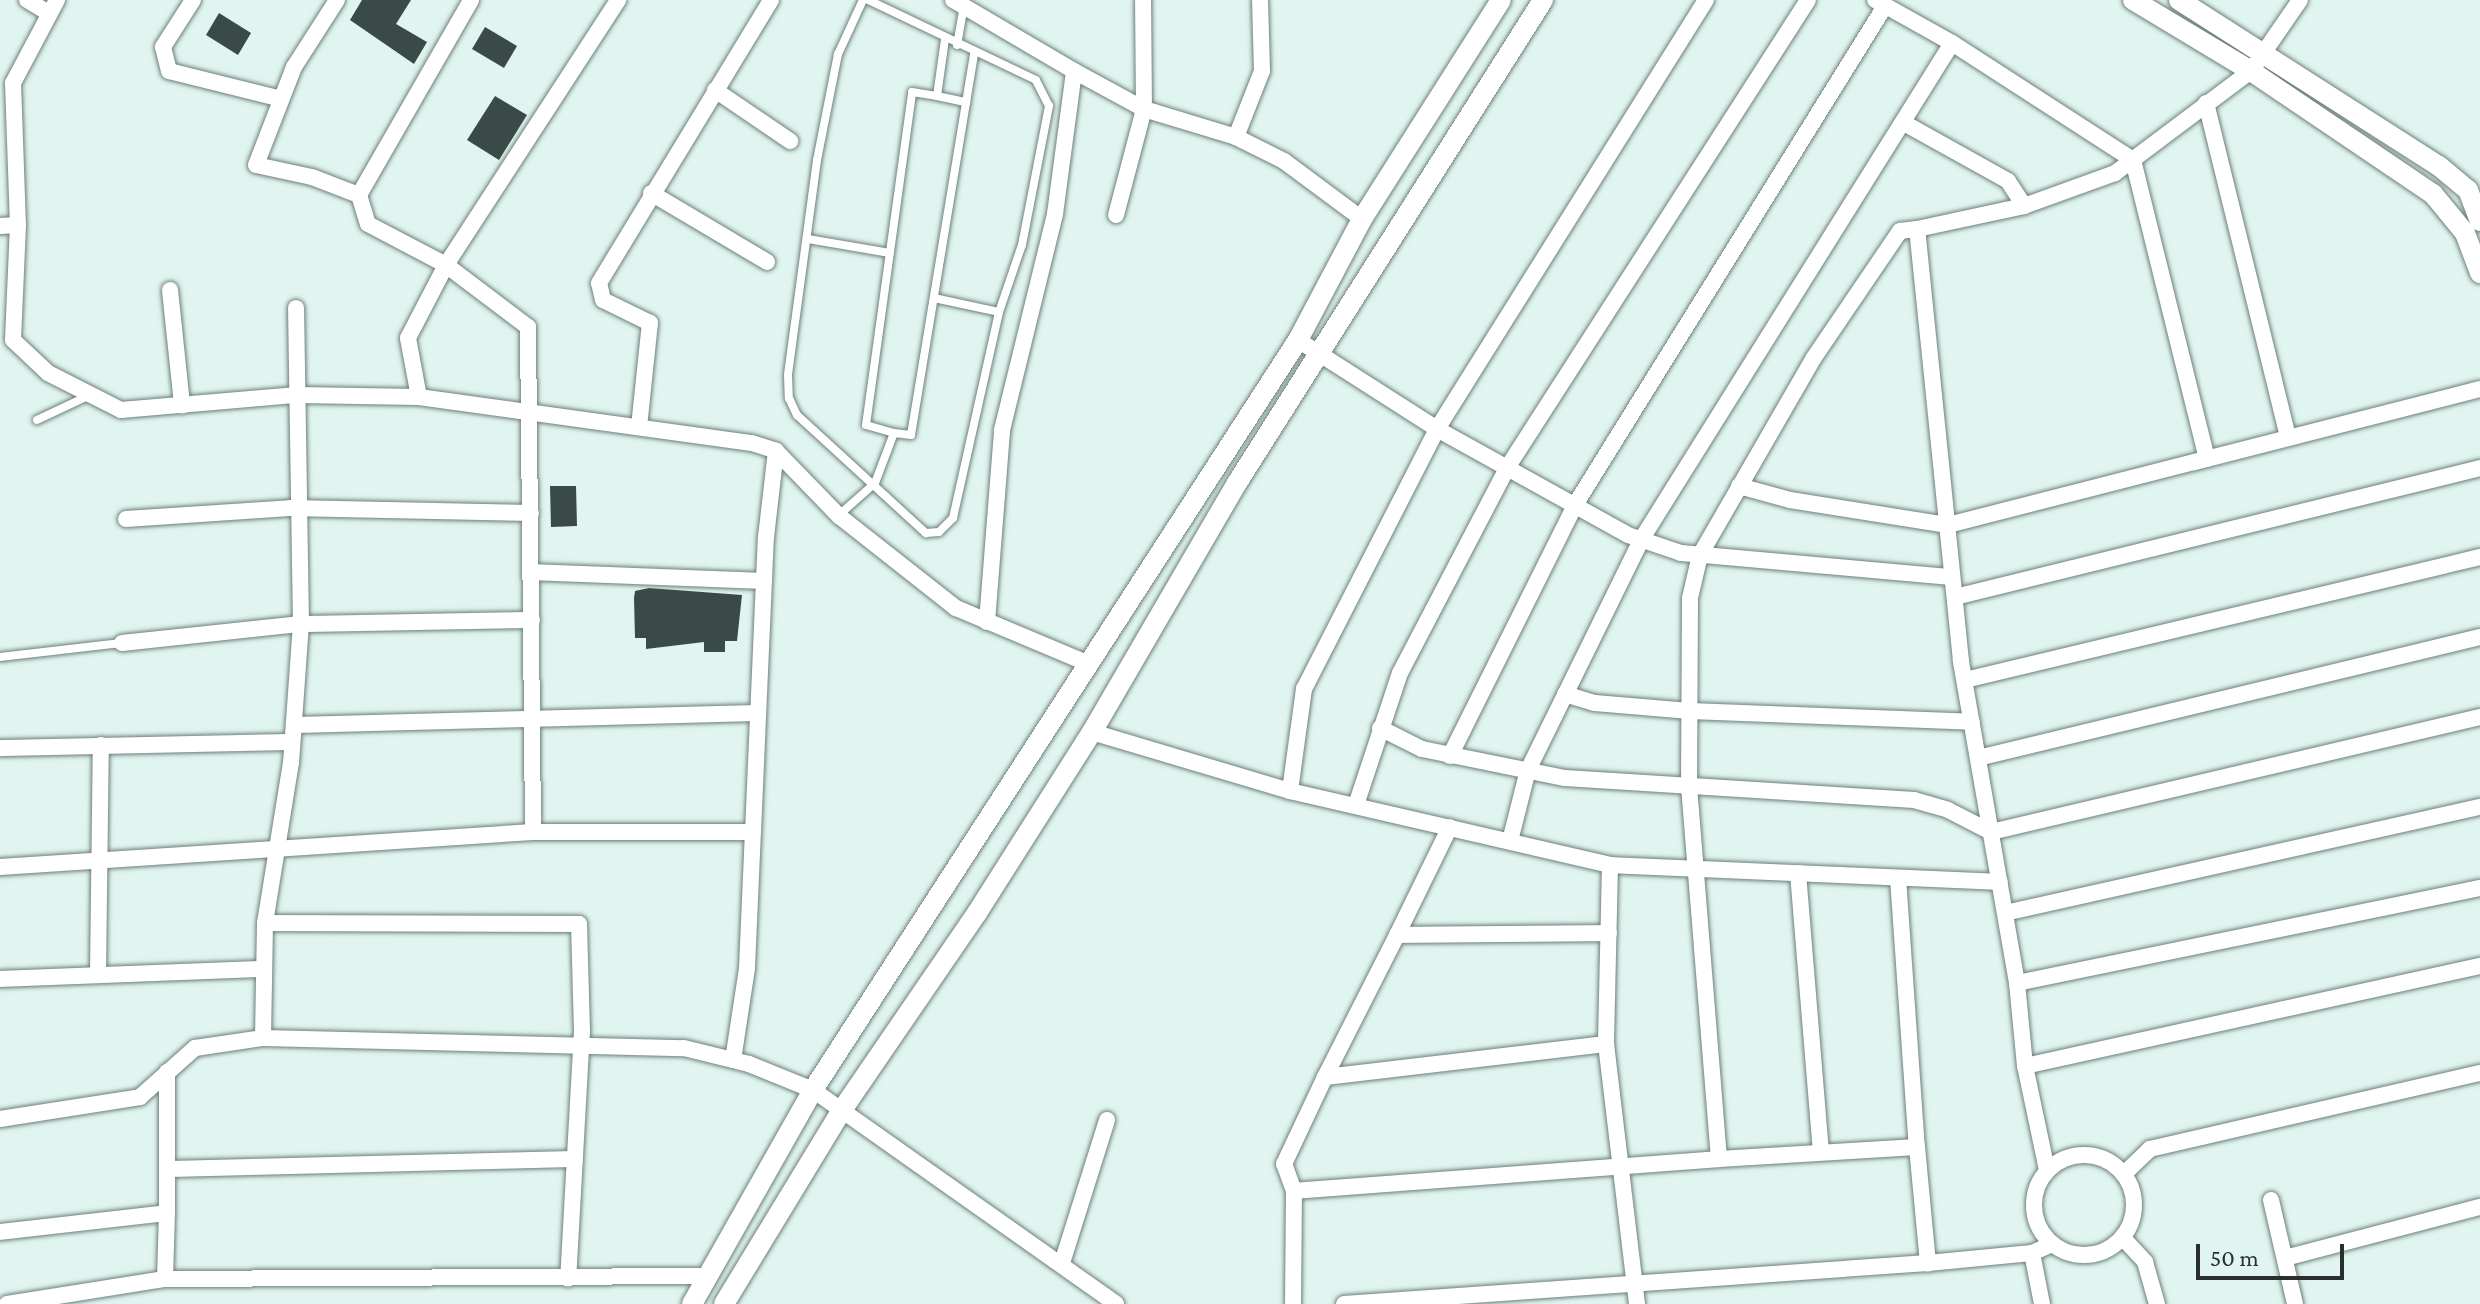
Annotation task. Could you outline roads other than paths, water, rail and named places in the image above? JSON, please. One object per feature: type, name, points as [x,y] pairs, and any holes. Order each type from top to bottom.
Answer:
[{"type":"street","points":[[27,0],[53,6],[13,83],[8,112],[18,225],[6,340],[48,373],[121,410],[297,395],[419,397],[639,427],[776,451],[839,516],[956,608],[1087,663]]},
{"type":"street","points":[[193,0],[163,47],[169,71],[281,99]]},
{"type":"street","points":[[337,0],[294,67],[256,165],[312,177],[359,195]]},
{"type":"street","points":[[471,0],[359,195],[368,224],[446,265],[528,327],[533,832]]},
{"type":"street","points":[[419,397],[408,338],[446,265],[618,0]]},
{"type":"street","points":[[639,427],[650,323],[603,300],[599,283],[771,0]]},
{"type":"street","points":[[1116,215],[1144,109],[1143,0]]},
{"type":"street","points":[[1236,137],[1262,71],[1260,0]]},
{"type":"street","points":[[692,1304],[813,1090],[1047,735],[1087,663],[1298,340],[1362,219],[1501,0]]},
{"type":"street","points":[[724,1304],[842,1110],[977,913],[1092,732],[1237,483],[1322,356],[1543,0]]},
{"type":"street","points":[[1290,791],[1304,689],[1437,429],[1706,0]]},
{"type":"street","points":[[1356,805],[1400,673],[1507,468],[1808,0]]},
{"type":"street","points":[[2133,0],[2251,71],[2433,194],[2465,233],[2480,273]]},
{"type":"street","points":[[2179,0],[2439,166],[2468,190],[2480,221]]},
{"type":"street","points":[[1719,1159],[1689,788],[1690,598],[1700,555],[1813,359],[1900,231],[2024,206],[2115,173],[2251,71],[2300,0]]},
{"type":"street","points":[[961,2],[1074,71],[1144,109],[1236,137],[1284,161],[1362,219]]},
{"type":"street","points":[[1450,756],[1575,505],[1880,3],[1952,43],[2133,160],[2207,459]]},
{"type":"street","points":[[1510,841],[1528,770],[1641,540],[1952,43]]},
{"type":"street","points":[[987,622],[1002,430],[1055,214],[1074,71]]},
{"type":"street","points":[[715,90],[790,141]]},
{"type":"street","points":[[2206,103],[2288,438]]},
{"type":"street","points":[[1904,123],[2008,181],[2024,206]]},
{"type":"street","points":[[651,193],[767,262]]},
{"type":"street","points":[[0,226],[18,225]]},
{"type":"street","points":[[1917,229],[1965,680],[2017,983],[2025,1066],[2047,1170],[2033,1207],[2037,1223],[2052,1244],[2075,1255],[2092,1255],[2123,1238],[2135,1210],[2125,1173],[2103,1157],[2087,1154],[2070,1156],[2047,1170]]},
{"type":"street","points":[[170,290],[182,405]]},
{"type":"street","points":[[263,1038],[265,923],[292,742],[301,624],[296,308]]},
{"type":"street","points":[[1298,340],[1437,429],[1641,540],[1700,555],[1952,577]]},
{"type":"street","points":[[1739,486],[1790,500],[1948,525],[2480,389]]},
{"type":"street","points":[[733,1060],[747,968],[764,581],[776,451]]},
{"type":"street","points":[[1955,597],[2480,468]]},
{"type":"street","points":[[126,519],[299,508],[531,513]]},
{"type":"street","points":[[1965,680],[2480,557]]},
{"type":"street","points":[[531,572],[764,581]]},
{"type":"street","points":[[122,643],[301,624],[532,620]]},
{"type":"street","points":[[1978,758],[2480,637]]},
{"type":"street","points":[[1565,694],[1595,703],[1690,711],[1972,722]]},
{"type":"street","points":[[294,725],[532,716],[758,713]]},
{"type":"street","points":[[1380,728],[1422,749],[1528,770],[1689,788],[1914,800],[1948,810],[1991,832],[2480,717]]},
{"type":"street","points":[[1092,732],[1290,791],[1610,865],[2000,882]]},
{"type":"street","points":[[0,748],[292,742]]},
{"type":"street","points":[[98,975],[103,862],[101,745]]},
{"type":"street","points":[[2005,913],[2480,807]]},
{"type":"street","points":[[1293,1304],[1294,1191],[1284,1164],[1450,827]]},
{"type":"street","points":[[0,867],[103,862],[277,845],[533,832],[753,832]]},
{"type":"street","points":[[1610,865],[1606,1044],[1617,1169],[1637,1304]]},
{"type":"street","points":[[1798,873],[1821,1152]]},
{"type":"street","points":[[1898,878],[1928,1263]]},
{"type":"street","points":[[2017,983],[2480,888]]},
{"type":"street","points":[[265,923],[579,924],[581,1042],[568,1279]]},
{"type":"street","points":[[1397,935],[1609,933]]},
{"type":"street","points":[[2025,1066],[2480,966]]},
{"type":"street","points":[[0,979],[264,969]]},
{"type":"street","points":[[0,1119],[140,1097],[195,1048],[263,1038],[581,1042],[684,1048],[733,1060],[813,1090],[1116,1304]]},
{"type":"street","points":[[1325,1077],[1606,1044]]},
{"type":"street","points":[[165,1279],[167,1072]]},
{"type":"street","points":[[2125,1173],[2150,1149],[2480,1073]]},
{"type":"street","points":[[1062,1263],[1107,1120]]},
{"type":"street","points":[[1294,1191],[1917,1147]]},
{"type":"street","points":[[168,1169],[575,1159]]},
{"type":"street","points":[[2271,1200],[2295,1304]]},
{"type":"street","points":[[2285,1258],[2480,1207]]},
{"type":"street","points":[[0,1232],[167,1213]]},
{"type":"street","points":[[2123,1238],[2145,1262],[2157,1304]]},
{"type":"street","points":[[1344,1304],[1928,1263],[2032,1253],[2052,1244]]},
{"type":"street","points":[[2032,1253],[2042,1304]]},
{"type":"street","points":[[7,1304],[165,1279],[706,1276]]},
{"type":"lane","points":[[866,0],[974,54],[1036,80],[1049,106],[1022,245],[999,312],[953,518],[939,532],[926,533],[875,483],[797,415],[789,398],[788,375],[838,54],[866,0]]},
{"type":"lane","points":[[957,45],[961,2]]},
{"type":"lane","points":[[937,96],[945,39]]},
{"type":"lane","points":[[966,102],[912,92],[866,425],[894,433],[911,435],[974,54]]},
{"type":"lane","points":[[808,239],[890,253]]},
{"type":"lane","points":[[934,298],[999,312]]},
{"type":"lane","points":[[37,420],[90,394]]},
{"type":"lane","points":[[839,516],[875,483],[894,433]]},
{"type":"lane","points":[[0,657],[122,643]]}]
